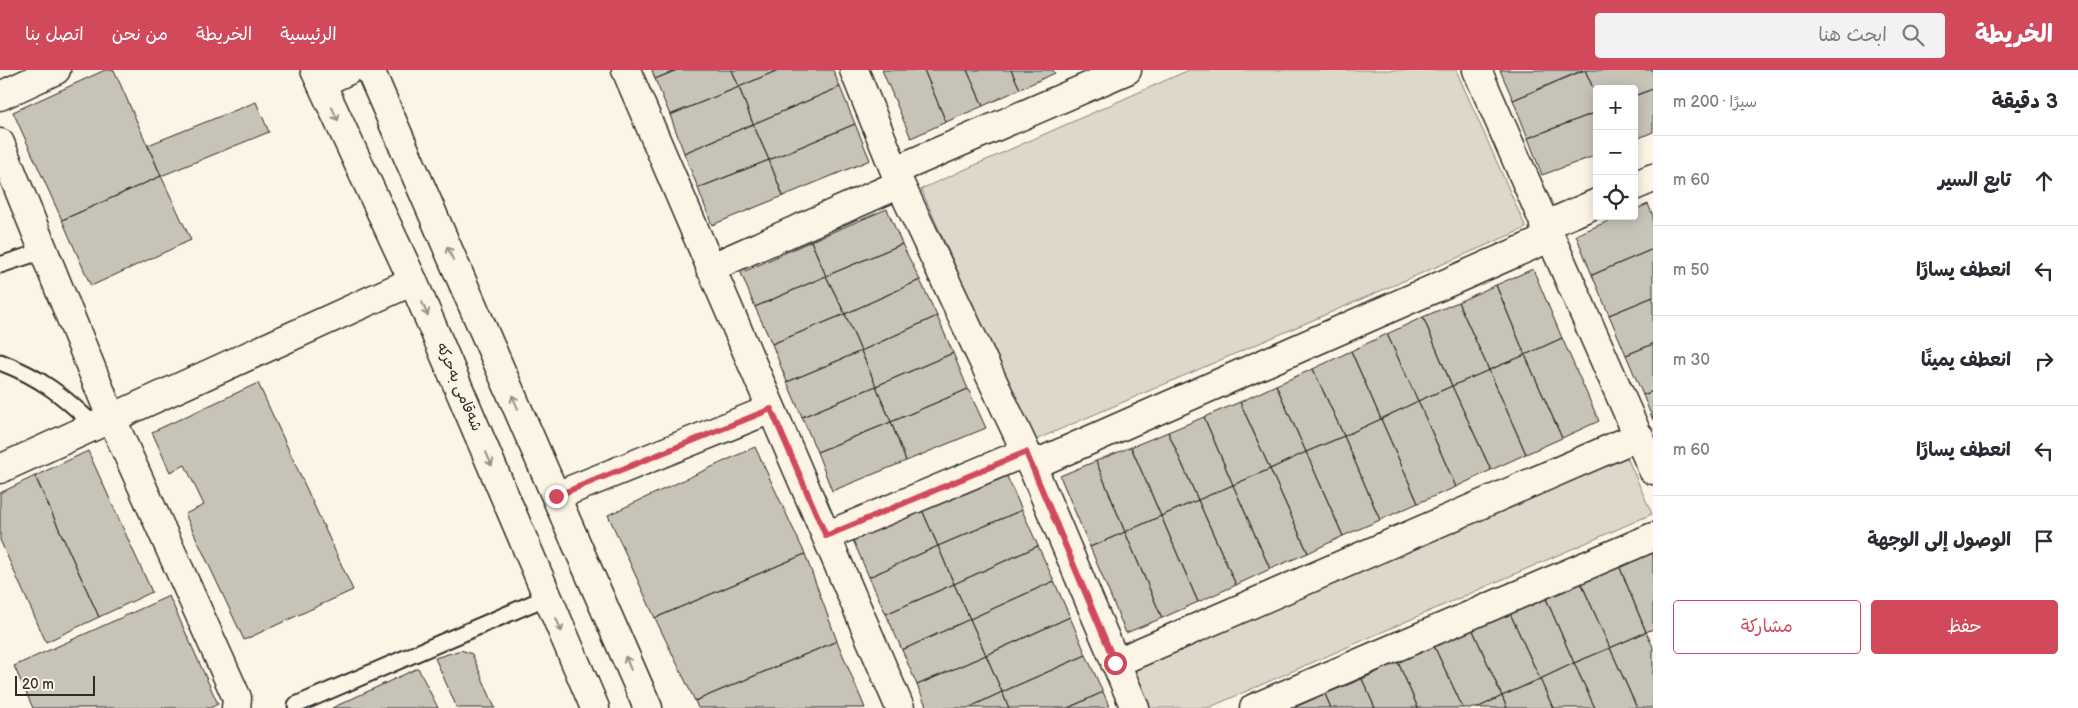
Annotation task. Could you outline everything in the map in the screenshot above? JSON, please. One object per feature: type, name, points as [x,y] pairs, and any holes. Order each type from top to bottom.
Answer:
[{"type":"street","points":[[0,96],[56,70]]},
{"type":"street","points":[[318,76],[348,70]]},
{"type":"street","points":[[370,70],[648,708]]},
{"type":"street","points":[[626,70],[900,708]]},
{"type":"street","points":[[854,70],[898,177],[1029,459],[1135,708]]},
{"type":"street","points":[[710,268],[898,177],[1127,70]]},
{"type":"street","points":[[1477,70],[1653,470]]},
{"type":"street","name":"شەقامی بەحرکە","points":[[318,76],[414,281],[595,708]]},
{"type":"street","points":[[0,144],[44,251],[103,421],[237,698],[236,708]]},
{"type":"street","points":[[1638,184],[1653,178]]},
{"type":"street","points":[[826,536],[1029,459],[1547,232],[1593,205]]},
{"type":"street","points":[[0,469],[414,281]]},
{"type":"street","points":[[556,496],[771,409]]},
{"type":"street","points":[[1115,663],[1639,436]]},
{"type":"street","points":[[1254,708],[1653,537]]},
{"type":"lane","points":[[0,265],[44,251]]},
{"type":"lane","points":[[0,362],[24,371],[103,421]]},
{"type":"lane","points":[[296,705],[548,597]]},
{"type":"shaded area","points":[[1189,70],[1456,70],[1526,228],[1033,441],[921,189]]},
{"type":"shaded area","points":[[1626,455],[1652,514],[1208,708],[1150,708],[1134,670]]},
{"type":"building","points":[[105,70],[114,70],[161,176],[62,220],[13,112]]},
{"type":"building","points":[[652,70],[677,70],[655,79]]},
{"type":"building","points":[[677,70],[732,70],[739,87],[670,115],[655,79]]},
{"type":"building","points":[[732,70],[778,70],[739,87]]},
{"type":"building","points":[[778,70],[833,70],[840,87],[753,124],[739,87]]},
{"type":"building","points":[[882,70],[924,70],[946,122],[911,138]]},
{"type":"building","points":[[924,70],[967,70],[983,106],[946,122]]},
{"type":"building","points":[[967,70],[1011,70],[1020,89],[983,106]]},
{"type":"building","points":[[1011,70],[1053,70],[1055,73],[1020,89]]},
{"type":"building","points":[[1500,70],[1583,70],[1513,100]]},
{"type":"building","points":[[1585,70],[1593,88],[1593,114],[1528,138],[1513,100]]},
{"type":"building","points":[[1585,70],[1653,70],[1653,89],[1638,95],[1638,85],[1593,85],[1593,88]]},
{"type":"building","points":[[739,87],[753,124],[684,153],[670,115]]},
{"type":"building","points":[[840,87],[855,124],[769,160],[753,124]]},
{"type":"building","points":[[1653,89],[1653,132],[1638,138],[1638,130],[1638,95]]},
{"type":"building","points":[[256,102],[269,132],[161,176],[148,145]]},
{"type":"building","points":[[1593,114],[1593,156],[1542,175],[1528,138]]},
{"type":"building","points":[[753,124],[769,160],[698,188],[684,153]]},
{"type":"building","points":[[855,124],[870,160],[783,196],[769,160]]},
{"type":"building","points":[[769,160],[783,196],[712,225],[698,188]]},
{"type":"building","points":[[161,176],[191,240],[91,286],[62,220]]},
{"type":"building","points":[[1648,204],[1653,216],[1653,249],[1592,275],[1576,235],[1611,220],[1638,220],[1638,208]]},
{"type":"building","points":[[887,209],[902,244],[826,276],[811,241]]},
{"type":"building","points":[[811,241],[826,276],[755,307],[741,273]]},
{"type":"building","points":[[902,244],[920,280],[845,314],[826,276]]},
{"type":"building","points":[[1653,249],[1653,297],[1609,315],[1592,275]]},
{"type":"building","points":[[1533,269],[1562,338],[1525,355],[1496,285]]},
{"type":"building","points":[[826,276],[845,314],[772,344],[755,307]]},
{"type":"building","points":[[920,280],[937,316],[861,351],[845,314]]},
{"type":"building","points":[[1496,285],[1525,355],[1489,370],[1458,302]]},
{"type":"building","points":[[1653,297],[1653,344],[1626,355],[1609,315]]},
{"type":"building","points":[[1458,302],[1489,370],[1452,386],[1423,317]]},
{"type":"building","points":[[845,314],[861,351],[787,382],[772,344]]},
{"type":"building","points":[[937,316],[953,353],[876,386],[861,351]]},
{"type":"building","points":[[1423,317],[1452,386],[1418,401],[1387,334]]},
{"type":"building","points":[[1387,334],[1418,401],[1381,419],[1351,351]]},
{"type":"building","points":[[1562,338],[1599,421],[1562,438],[1525,355]]},
{"type":"building","points":[[1653,344],[1653,391],[1643,395],[1626,355]]},
{"type":"building","points":[[861,351],[876,386],[802,417],[787,382]]},
{"type":"building","points":[[1351,351],[1381,419],[1344,436],[1313,369]]},
{"type":"building","points":[[953,353],[968,389],[891,422],[876,386]]},
{"type":"building","points":[[1525,355],[1562,438],[1526,454],[1489,370]]},
{"type":"building","points":[[1313,369],[1344,436],[1306,452],[1276,385]]},
{"type":"building","points":[[1489,370],[1526,454],[1491,470],[1452,386]]},
{"type":"building","points":[[258,383],[353,590],[244,640],[185,514],[204,505],[185,465],[170,472],[152,432]]},
{"type":"building","points":[[1276,385],[1306,452],[1270,469],[1240,402]]},
{"type":"building","points":[[876,386],[891,422],[817,452],[802,417]]},
{"type":"building","points":[[1452,386],[1491,470],[1456,487],[1418,401]]},
{"type":"building","points":[[968,389],[986,428],[906,461],[891,422]]},
{"type":"building","points":[[1653,391],[1653,420],[1643,395]]},
{"type":"building","points":[[1418,401],[1456,487],[1418,503],[1381,419]]},
{"type":"building","points":[[1240,402],[1270,469],[1233,485],[1204,417]]},
{"type":"building","points":[[1204,417],[1233,485],[1198,500],[1168,432]]},
{"type":"building","points":[[1381,419],[1418,503],[1380,520],[1344,436]]},
{"type":"building","points":[[891,422],[906,461],[832,491],[817,452]]},
{"type":"building","points":[[1168,432],[1198,500],[1161,516],[1131,447]]},
{"type":"building","points":[[1344,436],[1380,520],[1343,536],[1306,452]]},
{"type":"building","points":[[755,447],[805,554],[655,618],[608,515]]},
{"type":"building","points":[[1131,447],[1161,516],[1125,532],[1096,461]]},
{"type":"building","points":[[88,451],[152,592],[99,617],[35,476]]},
{"type":"building","points":[[1306,452],[1343,536],[1308,553],[1270,469]]},
{"type":"building","points":[[1096,461],[1125,532],[1090,547],[1060,476]]},
{"type":"building","points":[[1270,469],[1308,553],[1270,569],[1233,485]]},
{"type":"building","points":[[1005,472],[1022,510],[938,546],[922,510]]},
{"type":"building","points":[[35,476],[99,617],[46,642],[0,540],[0,493]]},
{"type":"building","points":[[1233,485],[1270,569],[1236,585],[1198,500]]},
{"type":"building","points":[[1198,500],[1236,585],[1198,602],[1161,516]]},
{"type":"building","points":[[922,510],[938,546],[869,577],[853,540]]},
{"type":"building","points":[[1022,510],[1038,546],[954,584],[938,546]]},
{"type":"building","points":[[1161,516],[1198,602],[1162,618],[1125,532]]},
{"type":"building","points":[[1125,532],[1162,618],[1126,633],[1090,547]]},
{"type":"building","points":[[938,546],[954,584],[886,614],[869,577]]},
{"type":"building","points":[[1038,546],[1054,581],[970,619],[954,584]]},
{"type":"building","points":[[1653,547],[1653,629],[1646,632],[1618,563]]},
{"type":"building","points":[[805,554],[837,641],[695,701],[655,618]]},
{"type":"building","points":[[1618,563],[1646,632],[1610,648],[1579,578]]},
{"type":"building","points":[[1579,578],[1610,648],[1574,663],[1544,594]]},
{"type":"building","points":[[1054,581],[1070,617],[986,655],[970,619]]},
{"type":"building","points":[[954,584],[970,619],[902,650],[886,614]]},
{"type":"building","points":[[1544,594],[1574,663],[1540,679],[1509,611]]},
{"type":"building","points":[[169,596],[218,704],[210,708],[33,708],[14,666]]},
{"type":"building","points":[[1509,611],[1540,679],[1502,696],[1472,628]]},
{"type":"building","points":[[1070,617],[1086,655],[1002,692],[986,655]]},
{"type":"building","points":[[970,619],[986,655],[917,685],[902,650]]},
{"type":"building","points":[[1472,628],[1502,696],[1477,708],[1463,708],[1434,646]]},
{"type":"building","points":[[1646,632],[1653,647],[1653,708],[1637,708],[1610,648]]},
{"type":"building","points":[[837,641],[865,708],[698,708],[695,701]]},
{"type":"building","points":[[1434,646],[1463,708],[1418,708],[1398,662]]},
{"type":"building","points":[[1610,648],[1637,708],[1595,708],[1574,663]]},
{"type":"building","points":[[461,650],[472,654],[495,708],[457,708],[435,658]]},
{"type":"building","points":[[986,655],[1002,692],[968,708],[927,708],[917,685]]},
{"type":"building","points":[[1086,655],[1103,692],[1068,708],[1009,708],[1002,692]]},
{"type":"building","points":[[1398,662],[1418,708],[1375,708],[1362,679]]},
{"type":"building","points":[[1574,663],[1595,708],[1553,708],[1540,679]]},
{"type":"building","points":[[418,668],[438,708],[332,708]]},
{"type":"building","points":[[1362,679],[1375,708],[1331,708],[1325,694]]},
{"type":"building","points":[[1540,679],[1553,708],[1507,708],[1502,696]]},
{"type":"building","points":[[1002,692],[1009,708],[968,708]]},
{"type":"building","points":[[1103,692],[1110,708],[1068,708]]},
{"type":"building","points":[[1325,694],[1331,708],[1293,708]]},
{"type":"building","points":[[1502,696],[1507,708],[1477,708]]},
{"type":"route","points":[[556,496],[771,409],[826,536],[1026,452],[1115,663]]}]
